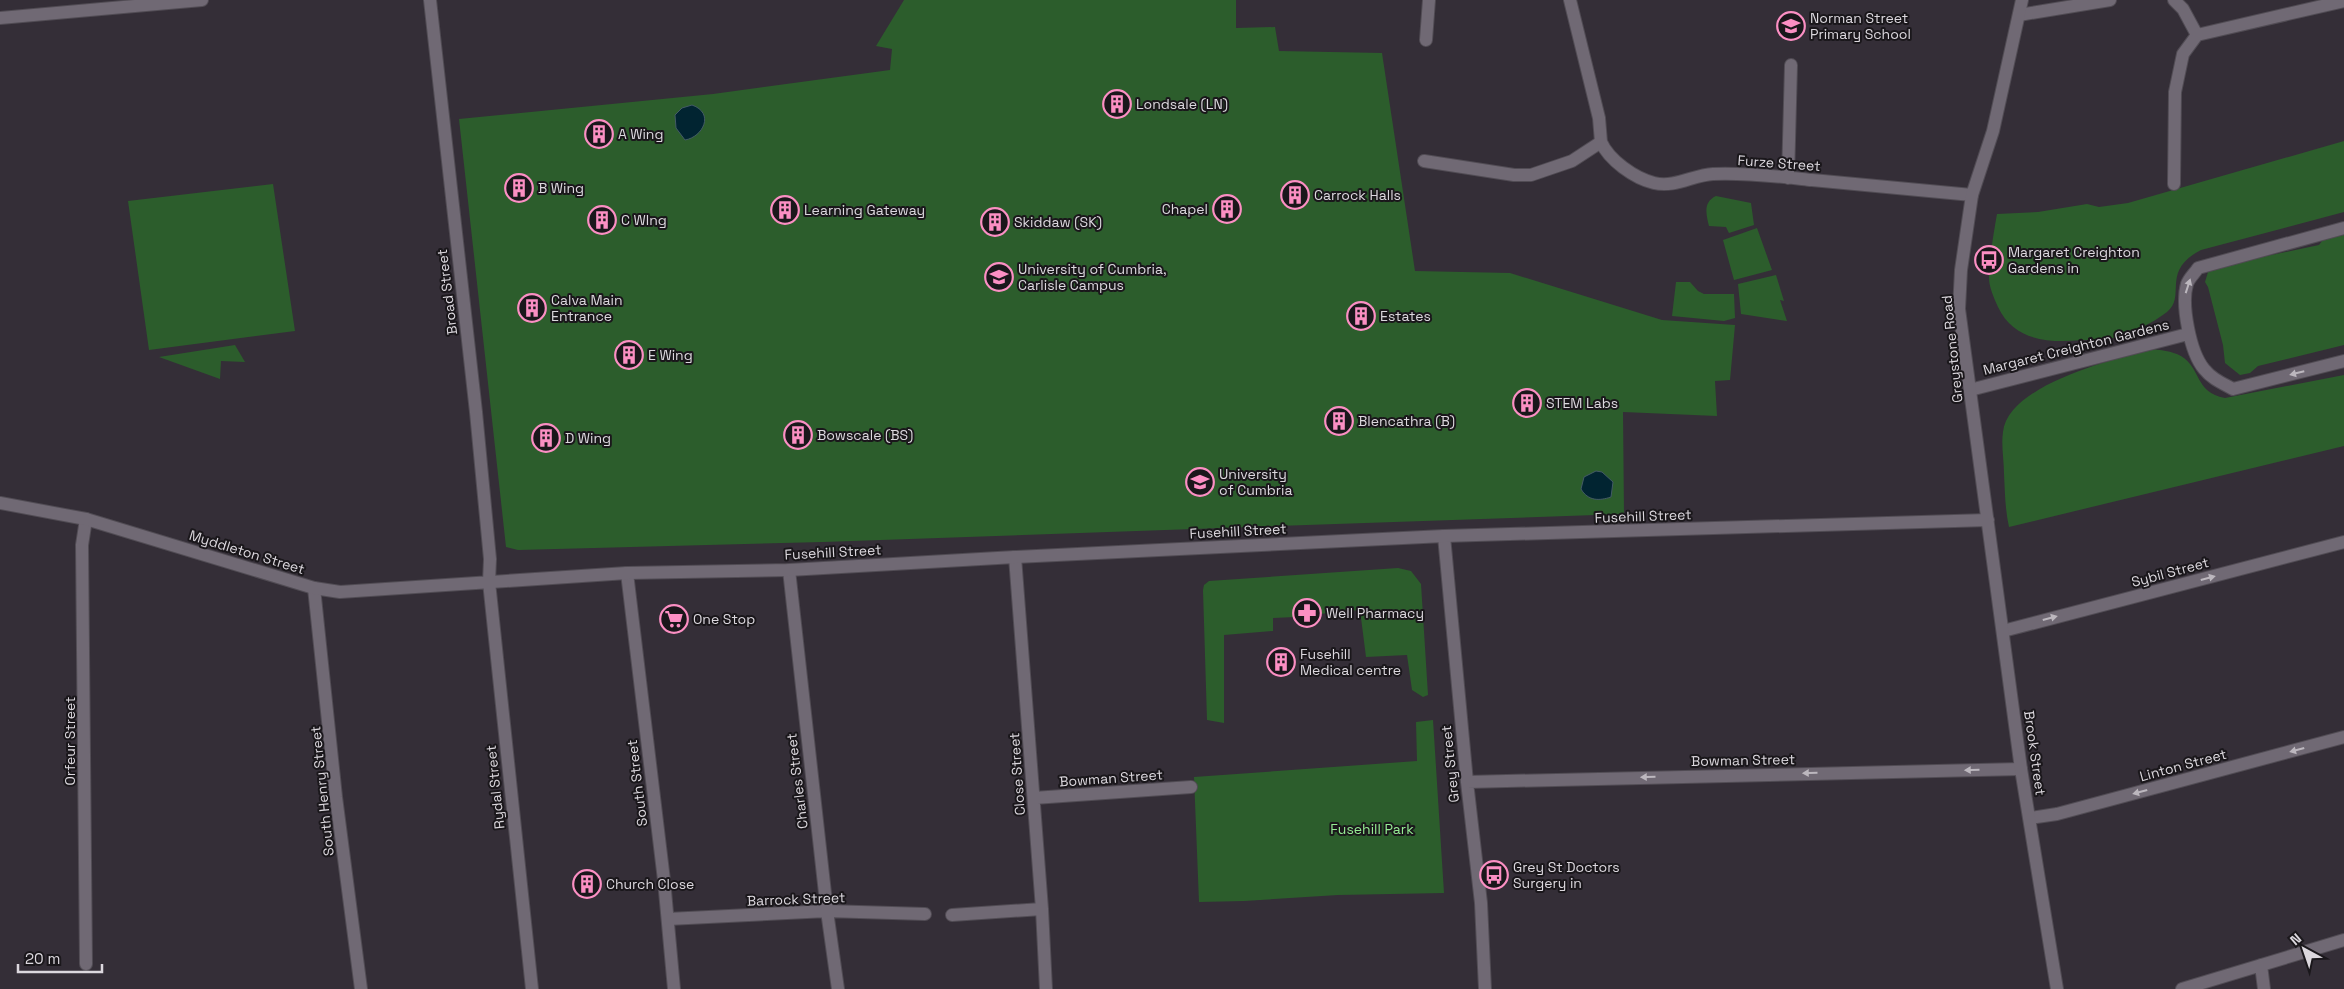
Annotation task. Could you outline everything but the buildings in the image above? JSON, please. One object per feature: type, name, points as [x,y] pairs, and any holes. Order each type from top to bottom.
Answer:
[{"type":"street","points":[[0,18],[202,0]]},
{"type":"street","name":"Broad Street","points":[[430,0],[476,412],[490,559],[489,582]]},
{"type":"street","points":[[1426,40],[1429,0]]},
{"type":"street","name":"Furze Street","points":[[1570,0],[1605,150],[1616,161],[1641,178],[1653,183],[1667,184],[1713,174],[1788,178],[1972,195]]},
{"type":"street","name":"Greystone Road","points":[[1988,520],[1960,309],[1961,270],[1972,195],[1993,131],[2022,0]]},
{"type":"street","points":[[2019,15],[2110,0]]},
{"type":"street","points":[[2174,0],[2183,9],[2197,35]]},
{"type":"street","points":[[2174,184],[2175,92],[2183,54],[2197,35],[2344,1]]},
{"type":"street","points":[[1788,178],[1792,65]]},
{"type":"street","points":[[1424,161],[1514,175],[1531,175],[1572,161],[1602,142]]},
{"type":"street","name":"Margaret Creighton Gardens","points":[[2344,228],[2198,268],[2188,282],[2185,298],[2188,334],[2203,368],[2216,380],[2233,389],[2344,361]]},
{"type":"street","name":"Margaret Creighton Gardens","points":[[1970,390],[2188,334]]},
{"type":"street","name":"Myddleton Street","points":[[0,503],[86,519],[314,588],[340,592],[489,582]]},
{"type":"street","name":"Orfeur Street","points":[[86,519],[82,545],[86,964]]},
{"type":"street","name":"Fusehill Street","points":[[489,582],[627,573],[789,570],[1444,536],[1988,520]]},
{"type":"street","name":"Brook Street","points":[[1988,520],[2021,769],[2056,989]]},
{"type":"street","name":"Grey Street","points":[[1444,536],[1466,782],[1481,903],[1485,989]]},
{"type":"street","name":"Sybil Street","points":[[2003,631],[2344,542]]},
{"type":"street","name":"Close Street","points":[[1015,557],[1042,909],[1046,989]]},
{"type":"street","name":"Charles Street","points":[[789,570],[827,911],[838,989]]},
{"type":"street","name":"South Street","points":[[627,573],[668,919],[674,989]]},
{"type":"street","name":"Rydal Street","points":[[489,582],[532,989]]},
{"type":"street","name":"South Henry Street","points":[[314,588],[336,797],[360,989]]},
{"type":"street","name":"Linton Street","points":[[2030,818],[2057,814],[2344,737]]},
{"type":"street","name":"Bowman Street","points":[[1466,782],[2021,769]]},
{"type":"street","name":"Bowman Street","points":[[1034,798],[1191,788]]},
{"type":"street","points":[[952,915],[1042,909]]},
{"type":"street","name":"Barrock Street","points":[[668,919],[827,911],[925,914]]},
{"type":"street","points":[[2182,989],[2344,940]]},
{"type":"street","points":[[2261,965],[2264,989]]},
{"type":"green space","name":"University of Cumbria, Carlisle Campus","points":[[904,0],[1236,0],[1236,28],[1275,27],[1279,51],[1382,53],[1415,271],[1510,273],[1662,320],[1735,325],[1730,380],[1715,381],[1717,416],[1623,412],[1624,514],[823,542],[518,550],[506,547],[459,119],[713,94],[890,70],[892,49],[876,46]]},
{"type":"green space","points":[[2344,141],[2344,212],[2201,250],[2181,266],[2177,275],[2173,306],[2167,312],[2141,328],[2127,334],[2105,339],[2045,340],[2023,333],[2013,327],[1998,307],[1989,278],[1997,214],[2038,212],[2087,204],[2099,207],[2128,203]]},
{"type":"green space","points":[[273,184],[295,331],[149,350],[128,201]]},
{"type":"green space","points":[[1716,196],[1751,203],[1754,225],[1729,233],[1726,227],[1709,226],[1706,209],[1709,202]]},
{"type":"green space","points":[[2344,226],[2344,345],[2258,366],[2250,373],[2240,375],[2225,363],[2223,345],[2208,287],[2205,282],[2208,272],[2219,262],[2238,262],[2319,245],[2325,237]]},
{"type":"green space","points":[[1757,228],[1772,270],[1734,280],[1723,240]]},
{"type":"green space","points":[[1776,275],[1784,301],[1780,300],[1787,321],[1741,314],[1738,284]]},
{"type":"green space","points":[[1676,282],[1690,282],[1698,291],[1704,294],[1734,294],[1735,318],[1724,321],[1672,316]]},
{"type":"green space","points":[[235,345],[245,362],[221,361],[220,379],[159,357]]},
{"type":"green space","points":[[2150,349],[2181,356],[2188,361],[2208,391],[2225,398],[2344,375],[2344,446],[2009,527],[2005,500],[2002,442],[2003,432],[2009,415],[2023,401],[2042,388],[2064,377]]},
{"type":"green space","points":[[1398,568],[1411,571],[1421,584],[1428,695],[1423,697],[1412,690],[1407,655],[1366,657],[1360,610],[1319,614],[1315,603],[1304,602],[1299,606],[1295,617],[1273,618],[1273,631],[1224,635],[1224,723],[1207,720],[1203,590],[1204,585],[1209,581]]},
{"type":"green space","name":"Fusehill Park","points":[[1433,720],[1444,893],[1338,895],[1199,902],[1194,777],[1417,761],[1416,722]]},
{"type":"water","points":[[692,105],[703,113],[704,124],[697,134],[685,140],[676,128],[675,115],[682,108]]},
{"type":"water","points":[[1596,471],[1602,472],[1613,482],[1611,497],[1602,499],[1590,498],[1581,489],[1584,477]]},
{"type":"place","name":"Norman Street Primary School","points":[[1791,26]]},
{"type":"place","name":"Londsale (LN)","points":[[1117,104]]},
{"type":"place","name":"A Wing","points":[[599,134]]},
{"type":"place","name":"B Wing","points":[[519,188]]},
{"type":"place","name":"Carrock Halls","points":[[1295,195]]},
{"type":"place","name":"Chapel","points":[[1227,209]]},
{"type":"place","name":"Learning Gateway","points":[[785,210]]},
{"type":"place","name":"C WIng","points":[[602,220]]},
{"type":"place","name":"Skiddaw (SK)","points":[[995,222]]},
{"type":"place","name":"Margaret Creighton Gardens in","points":[[1989,260]]},
{"type":"place","name":"University of Cumbria, Carlisle Campus","points":[[999,277]]},
{"type":"place","name":"Calva Main Entrance","points":[[532,308]]},
{"type":"place","name":"Estates","points":[[1361,316]]},
{"type":"place","name":"E Wing","points":[[629,355]]},
{"type":"place","name":"STEM Labs","points":[[1527,403]]},
{"type":"place","name":"Blencathra (B)","points":[[1339,421]]},
{"type":"place","name":"Bowscale (BS)","points":[[798,435]]},
{"type":"place","name":"D Wing","points":[[546,438]]},
{"type":"place","name":"University of Cumbria","points":[[1200,482]]},
{"type":"place","name":"Well Pharmacy","points":[[1307,613]]},
{"type":"place","name":"One Stop","points":[[674,619]]},
{"type":"place","name":"Fusehill Medical centre","points":[[1281,662]]},
{"type":"place","name":"Grey St Doctors Surgery in","points":[[1494,875]]},
{"type":"place","name":"Church Close","points":[[587,884]]}]
